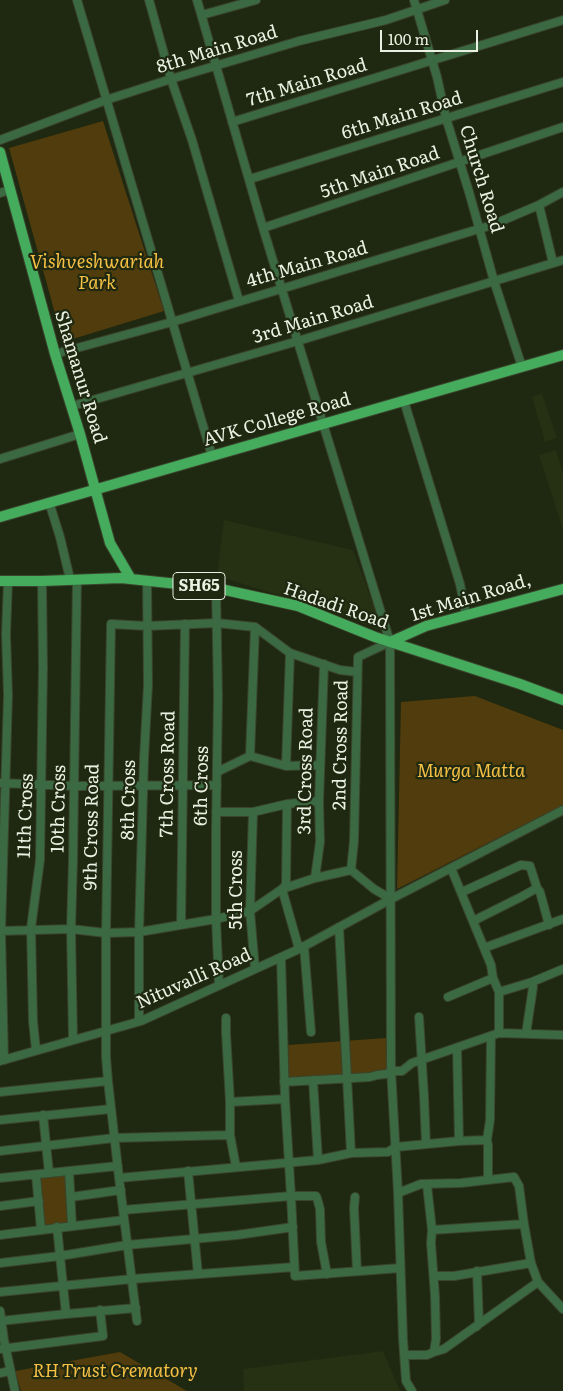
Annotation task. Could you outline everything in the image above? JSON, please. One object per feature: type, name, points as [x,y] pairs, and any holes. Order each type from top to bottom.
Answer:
[{"type":"main road","name":"Shamanur Road","points":[[0,152],[5,191],[72,406],[110,542],[131,579]]},
{"type":"main road","name":"AVK College Road","points":[[0,517],[563,355]]},
{"type":"main road","name":"Hadadi Road","points":[[4,581],[131,579],[216,588],[298,606],[390,642],[512,681],[563,700]]},
{"type":"main road","name":"1st Main Road,","points":[[390,642],[426,626],[563,588]]},
{"type":"street","points":[[77,0],[212,456]]},
{"type":"street","points":[[149,0],[171,79],[192,140],[239,301]]},
{"type":"street","points":[[197,0],[232,122],[390,642],[392,1071],[404,1355],[406,1381],[412,1391]]},
{"type":"street","points":[[202,15],[256,0]]},
{"type":"street","name":"Church Road","points":[[414,0],[437,77],[446,118],[494,281],[522,367]]},
{"type":"street","name":"8th Main Road","points":[[0,140],[106,100],[171,79],[299,41],[386,20],[445,0]]},
{"type":"street","name":"7th Main Road","points":[[232,122],[563,20]]},
{"type":"street","name":"6th Main Road","points":[[250,179],[563,82]]},
{"type":"street","name":"5th Main Road","points":[[264,228],[563,127]]},
{"type":"street","name":"4th Main Road","points":[[55,354],[172,322],[480,229],[539,205],[563,192]]},
{"type":"street","points":[[539,205],[553,263]]},
{"type":"street","name":"3rd Main Road","points":[[72,406],[298,341],[563,260]]},
{"type":"street","points":[[404,401],[460,584],[466,614]]},
{"type":"street","points":[[0,458],[80,434]]},
{"type":"street","name":"10th Cross","points":[[49,502],[73,579],[74,786],[71,929],[73,1040]]},
{"type":"street","name":"8th Cross","points":[[139,1021],[139,932],[148,685],[147,580]]},
{"type":"street","points":[[2,1060],[2,783],[8,696],[3,635],[4,581]]},
{"type":"street","name":"11th Cross","points":[[36,1050],[33,1021],[31,928],[40,860],[43,667],[42,581]]},
{"type":"street","name":"6th Cross","points":[[216,588],[218,696],[216,919],[219,985]]},
{"type":"street","points":[[147,626],[217,623],[255,628],[290,653],[340,670],[357,672]]},
{"type":"street","name":"9th Cross Road","points":[[138,1321],[120,1190],[108,1081],[106,933],[111,624],[147,626]]},
{"type":"street","name":"7th Cross Road","points":[[181,925],[185,624]]},
{"type":"street","points":[[250,756],[255,628]]},
{"type":"street","name":"2nd Cross Road","points":[[351,870],[358,657],[390,642]]},
{"type":"street","points":[[286,766],[290,653]]},
{"type":"street","name":"3rd Cross Road","points":[[315,878],[320,842],[319,801],[324,664]]},
{"type":"street","points":[[217,772],[250,756],[286,766],[320,765]]},
{"type":"street","points":[[2,783],[74,786],[216,784]]},
{"type":"street","points":[[216,812],[253,812],[287,804],[319,801]]},
{"type":"street","points":[[1,931],[71,929],[106,933],[139,932],[216,919],[250,911],[286,885],[287,804]]},
{"type":"street","name":"Nituvalli Road","points":[[2,1060],[139,1021],[281,957],[563,810]]},
{"type":"street","name":"5th Cross","points":[[253,812],[250,911],[254,969]]},
{"type":"street","points":[[462,892],[521,865],[530,866],[540,892],[549,925]]},
{"type":"street","points":[[451,868],[491,965],[493,978],[499,992],[490,1120],[486,1140],[488,1145],[488,1180]]},
{"type":"street","points":[[282,889],[315,878],[351,870],[374,889],[390,899]]},
{"type":"street","points":[[473,920],[537,888]]},
{"type":"street","points":[[282,889],[301,947],[311,1032]]},
{"type":"street","points":[[484,948],[563,919]]},
{"type":"street","points":[[339,927],[351,1153]]},
{"type":"street","points":[[281,957],[284,1082],[294,1276],[400,1268]]},
{"type":"street","points":[[499,992],[532,982],[563,969]]},
{"type":"street","points":[[448,997],[493,978]]},
{"type":"street","points":[[526,1034],[533,987],[532,982]]},
{"type":"street","points":[[419,1017],[426,1144]]},
{"type":"street","points":[[226,1018],[230,1135],[236,1167]]},
{"type":"street","points":[[284,1082],[370,1077],[392,1071],[402,1071],[422,1060],[495,1035],[563,1035]]},
{"type":"street","points":[[457,1048],[459,1141]]},
{"type":"street","points":[[313,1080],[318,1160]]},
{"type":"street","points":[[0,1092],[108,1081]]},
{"type":"street","points":[[230,1102],[285,1099]]},
{"type":"street","points":[[0,1120],[111,1109]]},
{"type":"street","points":[[43,1115],[48,1173]]},
{"type":"street","points":[[0,1150],[114,1138],[230,1135]]},
{"type":"street","points":[[119,1178],[318,1160],[351,1153],[388,1152],[396,1147],[486,1140]]},
{"type":"street","points":[[0,1178],[118,1166]]},
{"type":"street","points":[[69,1171],[72,1226]]},
{"type":"street","points":[[188,1171],[198,1274]]},
{"type":"street","points":[[36,1174],[41,1229]]},
{"type":"street","points":[[398,1193],[421,1184],[461,1183],[514,1176],[519,1186],[530,1263],[538,1282],[563,1309]]},
{"type":"street","points":[[427,1185],[432,1230],[431,1243],[434,1276],[436,1339],[434,1352]]},
{"type":"street","points":[[71,1197],[120,1190]]},
{"type":"street","points":[[123,1210],[291,1196],[316,1196],[320,1210],[321,1242],[327,1274]]},
{"type":"street","points":[[355,1197],[357,1271]]},
{"type":"street","points":[[0,1206],[39,1201]]},
{"type":"street","points":[[0,1235],[124,1220]]},
{"type":"street","points":[[432,1230],[524,1224]]},
{"type":"street","points":[[57,1228],[66,1314]]},
{"type":"street","points":[[0,1264],[127,1245],[293,1228]]},
{"type":"street","points":[[434,1276],[454,1276],[530,1263]]},
{"type":"street","points":[[0,1292],[132,1279],[294,1267]]},
{"type":"street","points":[[476,1327],[479,1324],[477,1272]]},
{"type":"street","points":[[404,1355],[427,1355],[444,1350],[538,1282]]},
{"type":"street","points":[[1,1321],[136,1308]]},
{"type":"street","points":[[3,1349],[103,1336],[100,1310]]},
{"type":"street","points":[[0,1311],[3,1349],[15,1391]]},
{"type":"street","points":[[0,1373],[10,1371]]},
{"type":"shaded area","points":[[542,393],[557,438],[545,442],[532,397]]},
{"type":"shaded area","points":[[556,450],[563,473],[563,530],[539,455]]},
{"type":"shaded area","points":[[224,520],[353,550],[384,632],[330,611],[217,576]]},
{"type":"shaded area","points":[[383,1351],[400,1391],[244,1391],[243,1369]]},
{"type":"green space","name":"Vishveshwariah Park","points":[[103,121],[164,311],[63,342],[9,148]]},
{"type":"green space","name":"Murga Matta","points":[[475,696],[563,730],[563,805],[397,889],[401,702]]},
{"type":"green space","points":[[386,1038],[387,1075],[289,1081],[288,1045]]},
{"type":"green space","points":[[69,1171],[72,1226],[41,1229],[36,1175]]},
{"type":"green space","name":"RH Trust Crematory","points":[[120,1352],[187,1391],[21,1391],[15,1371]]}]
